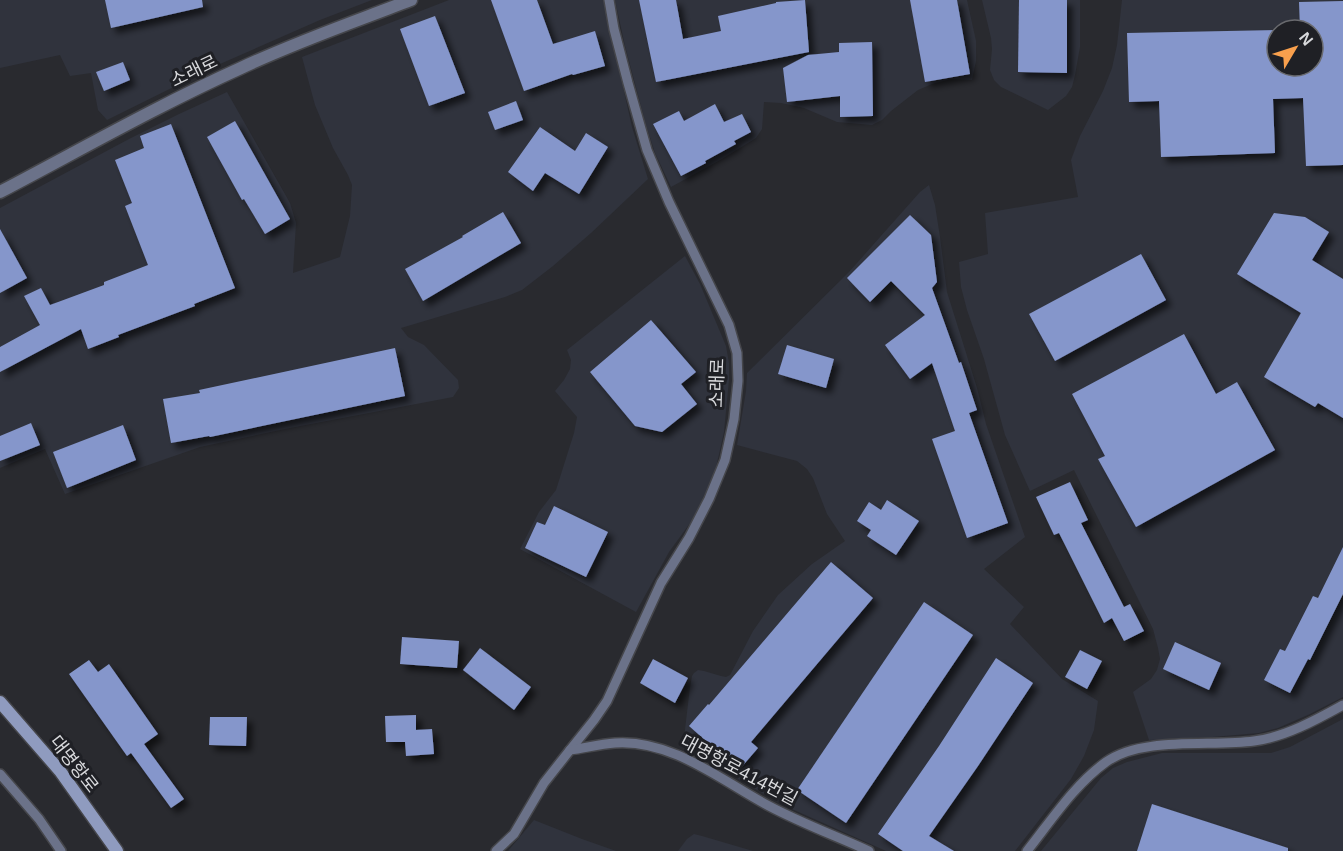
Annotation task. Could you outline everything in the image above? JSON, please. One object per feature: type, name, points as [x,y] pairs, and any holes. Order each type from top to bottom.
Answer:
[{"type":"main road","name":"대명항로","points":[[0,702],[60,771],[117,851]]},
{"type":"street","name":"소래로","points":[[0,192],[192,91],[243,67],[288,47],[411,0]]},
{"type":"lane","name":"소래로","points":[[570,750],[607,700],[661,583],[689,538],[709,499],[725,460],[734,419],[738,381],[737,353],[729,325],[669,202],[647,150],[614,29],[609,0]]},
{"type":"lane","points":[[1027,851],[1071,796],[1107,761],[1129,752],[1152,747],[1255,741],[1278,736],[1320,718],[1343,705]]},
{"type":"lane","name":"대명항로414번길","points":[[570,750],[615,742],[657,747],[677,754],[771,807],[869,851]]},
{"type":"lane","points":[[496,851],[514,834],[544,783],[570,750]]},
{"type":"lane","points":[[0,774],[39,819],[60,851]]},
{"type":"shaded area","points":[[0,0],[372,0],[220,64],[107,120],[98,110],[91,73],[70,76],[60,55],[0,68]]},
{"type":"shaded area","points":[[449,0],[606,0],[632,127],[648,179],[591,233],[522,290],[401,328],[408,337],[424,345],[458,380],[459,388],[453,397],[200,447],[65,494],[45,449],[0,468],[0,208],[129,139],[227,92],[290,203],[296,223],[293,273],[340,257],[350,216],[352,185],[315,105],[302,57]]},
{"type":"shaded area","points":[[615,0],[967,0],[976,41],[976,61],[972,80],[951,79],[918,90],[882,120],[872,125],[837,122],[804,108],[764,102],[762,129],[756,138],[671,187],[655,153],[646,125]]},
{"type":"shaded area","points":[[982,0],[1080,0],[1080,47],[1072,87],[1066,96],[1048,110],[1001,87],[994,80],[990,70],[991,38]]},
{"type":"shaded area","points":[[1122,0],[1343,0],[1343,697],[1278,728],[1259,733],[1149,740],[1133,692],[1151,679],[1157,670],[1160,659],[1153,629],[1074,470],[1030,491],[1005,435],[961,287],[959,262],[988,254],[985,213],[1078,197],[1071,160],[1112,68]]},
{"type":"shaded area","points":[[929,185],[935,205],[947,292],[986,424],[1025,537],[984,569],[1024,607],[1010,624],[1062,679],[1098,701],[1094,730],[1084,756],[1071,779],[1015,851],[886,851],[764,794],[740,780],[684,738],[690,687],[694,673],[698,670],[726,677],[730,675],[753,631],[778,595],[812,564],[845,541],[827,514],[813,478],[807,469],[797,461],[737,445],[747,373],[849,272],[920,192]]},
{"type":"shaded area","points":[[685,256],[700,284],[726,346],[729,380],[724,432],[715,472],[693,519],[669,552],[636,612],[520,549],[539,512],[556,490],[574,433],[577,417],[555,391],[570,369],[571,360],[567,350]]},
{"type":"shaded area","points":[[1343,719],[1343,851],[1041,851],[1101,778],[1113,768],[1162,753],[1271,753],[1290,747]]},
{"type":"shaded area","points":[[534,820],[582,839],[616,851],[508,851]]},
{"type":"shaded area","points":[[694,834],[753,851],[678,851]]},
{"type":"building","points":[[105,0],[202,0],[203,7],[111,28]]},
{"type":"building","points":[[491,0],[537,0],[553,44],[595,31],[605,66],[572,74],[524,91]]},
{"type":"building","points":[[639,0],[676,0],[683,39],[721,31],[718,16],[776,2],[805,0],[809,52],[656,82]]},
{"type":"building","points":[[910,0],[957,0],[970,74],[925,82]]},
{"type":"building","points":[[1019,0],[1067,0],[1067,73],[1018,72]]},
{"type":"building","points":[[1343,1],[1343,165],[1306,166],[1303,98],[1273,99],[1275,153],[1161,157],[1159,101],[1129,102],[1127,33],[1265,30],[1265,78],[1325,78],[1325,18],[1300,18],[1299,2]]},
{"type":"building","points":[[435,16],[465,93],[429,106],[400,29]]},
{"type":"building","points":[[872,42],[873,116],[840,117],[840,96],[787,102],[783,68],[808,55],[839,52],[839,43]]},
{"type":"building","points":[[123,62],[130,80],[104,91],[96,72]]},
{"type":"building","points":[[516,101],[523,120],[495,130],[488,112]]},
{"type":"building","points":[[715,104],[724,122],[742,114],[751,132],[734,141],[736,144],[705,161],[706,163],[681,176],[653,124],[679,111],[684,121]]},
{"type":"building","points":[[235,121],[290,219],[265,234],[244,199],[242,200],[207,137]]},
{"type":"building","points":[[171,124],[235,288],[88,349],[81,329],[0,372],[0,347],[40,325],[24,296],[41,288],[50,305],[104,285],[104,282],[148,265],[125,206],[132,203],[115,160],[144,148],[140,136]]},
{"type":"building","points":[[540,127],[575,151],[586,133],[608,147],[579,194],[545,173],[533,191],[508,172]]},
{"type":"building","points":[[503,212],[521,243],[423,301],[405,269]]},
{"type":"building","points":[[1274,213],[1305,217],[1329,232],[1312,260],[1343,279],[1343,418],[1318,403],[1315,407],[1264,377],[1301,313],[1237,274]]},
{"type":"building","points":[[910,215],[931,235],[937,282],[932,288],[977,410],[969,413],[1008,523],[967,538],[932,439],[955,431],[932,363],[910,379],[885,345],[925,315],[891,281],[870,302],[847,278]]},
{"type":"building","points":[[0,229],[27,278],[0,293]]},
{"type":"building","points":[[1141,254],[1166,300],[1055,361],[1029,314]]},
{"type":"building","points":[[651,320],[696,372],[681,384],[697,404],[662,432],[635,426],[590,372]]},
{"type":"building","points":[[1184,334],[1216,394],[1237,382],[1275,450],[1136,527],[1098,459],[1105,456],[1072,394]]},
{"type":"building","points":[[787,345],[834,359],[826,388],[778,374]]},
{"type":"building","points":[[395,348],[405,396],[171,443],[163,399],[200,393],[199,390]]},
{"type":"building","points":[[31,423],[40,445],[0,461],[0,436]]},
{"type":"building","points":[[123,425],[136,460],[67,488],[53,452]]},
{"type":"building","points":[[1070,482],[1088,520],[1081,523],[1124,607],[1130,604],[1144,631],[1124,641],[1112,618],[1104,623],[1059,533],[1054,535],[1036,497]]},
{"type":"building","points":[[887,500],[919,521],[896,555],[867,536],[871,530],[857,521],[869,502],[881,510]]},
{"type":"building","points":[[554,506],[608,532],[586,577],[525,548],[537,522],[545,525]]},
{"type":"building","points":[[1343,547],[1343,594],[1310,660],[1308,659],[1290,693],[1264,680],[1280,649],[1285,651],[1313,596],[1318,598]]},
{"type":"building","points":[[831,562],[873,598],[751,742],[758,748],[739,770],[689,726]]},
{"type":"building","points":[[924,602],[973,635],[846,823],[797,790]]},
{"type":"building","points":[[402,637],[459,641],[457,668],[400,664]]},
{"type":"building","points":[[1175,642],[1221,663],[1209,690],[1163,669]]},
{"type":"building","points":[[480,648],[531,687],[514,710],[463,670]]},
{"type":"building","points":[[1080,650],[1102,661],[1087,689],[1065,677]]},
{"type":"building","points":[[996,658],[1033,683],[929,836],[954,851],[903,851],[878,834]]},
{"type":"building","points":[[653,659],[688,678],[675,703],[640,683]]},
{"type":"building","points":[[89,660],[98,672],[109,664],[158,734],[144,744],[184,799],[171,808],[131,753],[127,756],[69,674]]},
{"type":"building","points":[[416,715],[416,730],[432,729],[434,754],[406,756],[405,742],[386,742],[385,716]]},
{"type":"building","points":[[210,717],[247,717],[246,746],[209,745]]},
{"type":"building","points":[[1152,804],[1288,848],[1288,851],[1137,851]]}]
